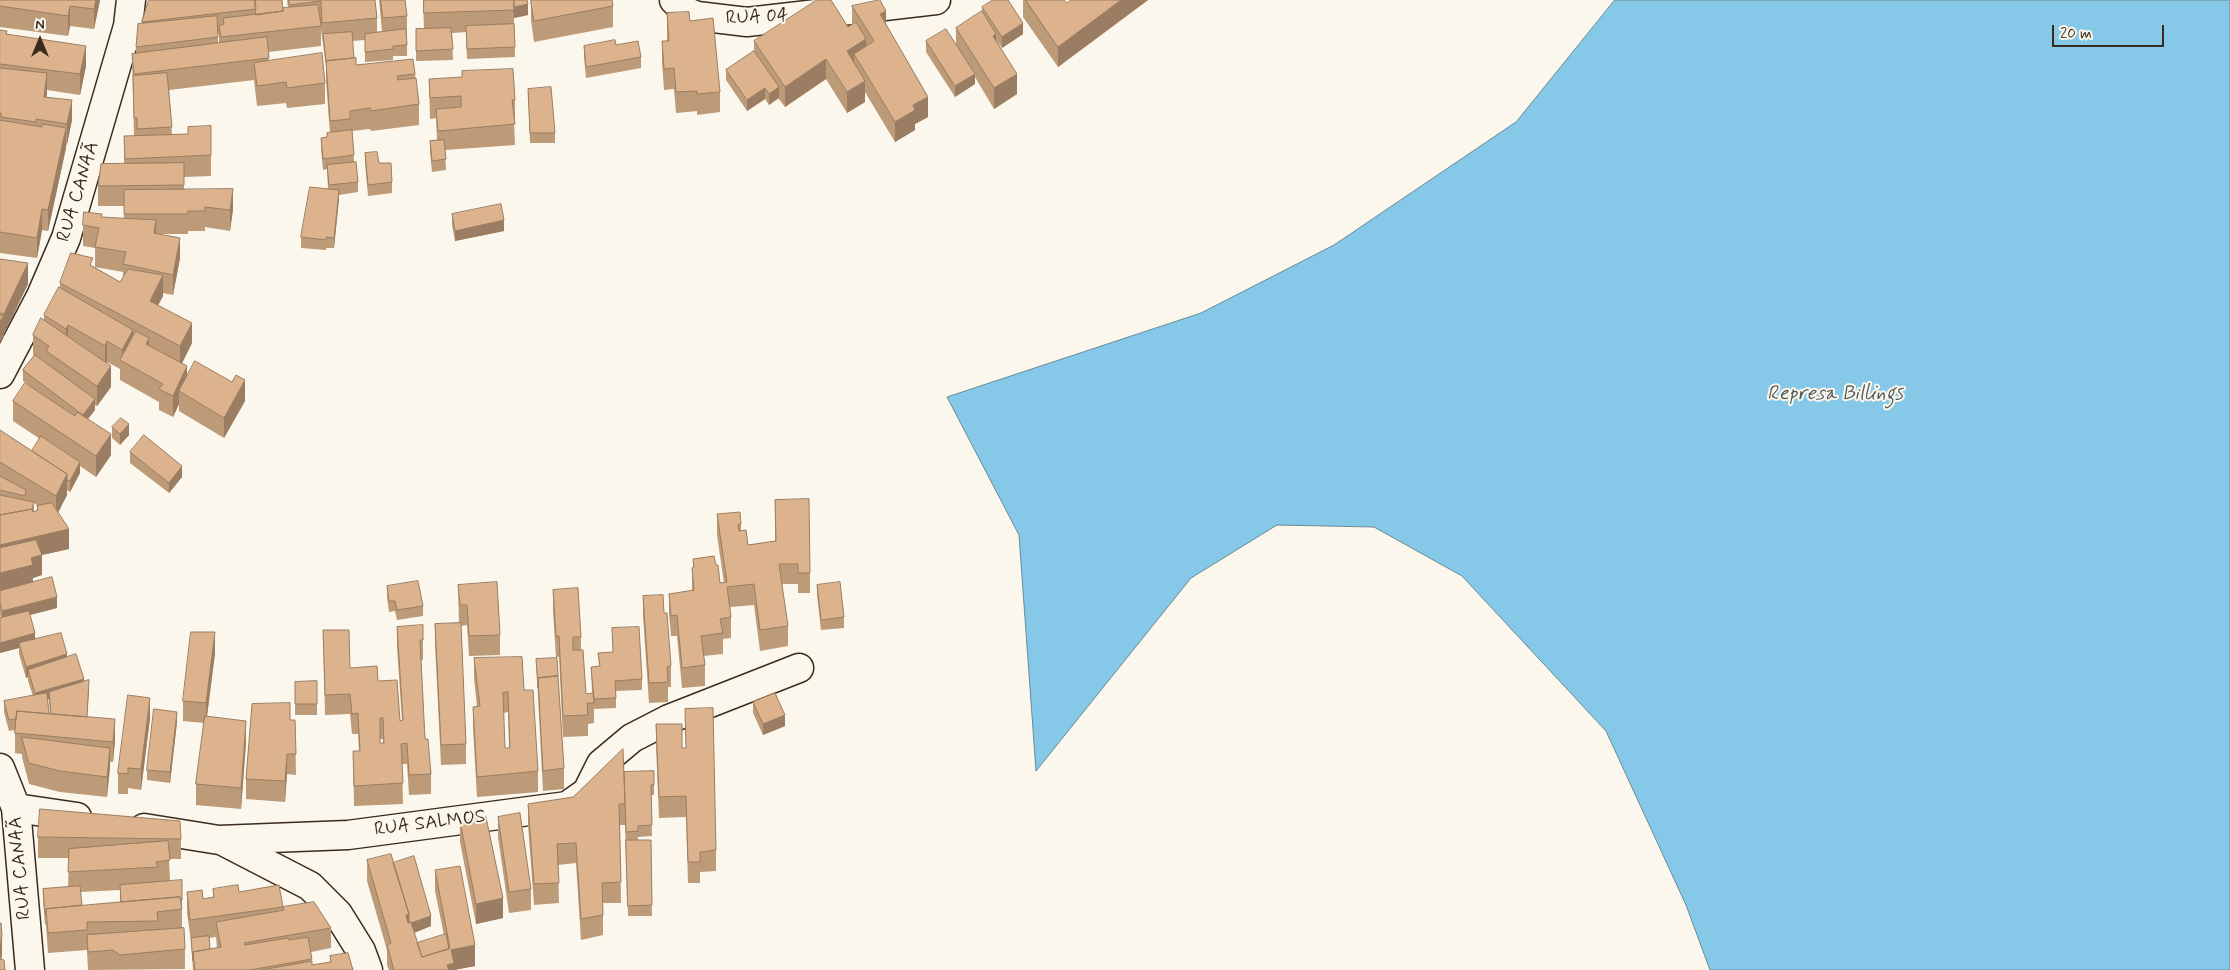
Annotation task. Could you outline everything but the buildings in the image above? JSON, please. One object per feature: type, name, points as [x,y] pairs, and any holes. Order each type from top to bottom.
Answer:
[{"type":"street","name":"RUA CANAÃ","points":[[0,374],[41,296],[66,238],[128,26],[131,0]]},
{"type":"street","name":"RUA 04","points":[[674,0],[685,11],[697,16],[747,22],[936,0]]},
{"type":"street","name":"RUA SALMOS","points":[[16,808],[220,840],[348,835],[567,806],[587,792],[601,764],[632,738],[669,719],[800,668]]},
{"type":"street","name":"RUA CANAÃ","points":[[0,768],[16,808],[30,970]]},
{"type":"street","points":[[220,840],[310,886],[338,914],[361,951],[368,970]]},
{"type":"water","name":"Represa Billings","points":[[1615,0],[2230,0],[2230,970],[1710,970],[1686,905],[1606,731],[1462,576],[1374,527],[1277,525],[1191,578],[1036,771],[1019,535],[947,397],[1201,313],[1334,245],[1516,122]]}]
